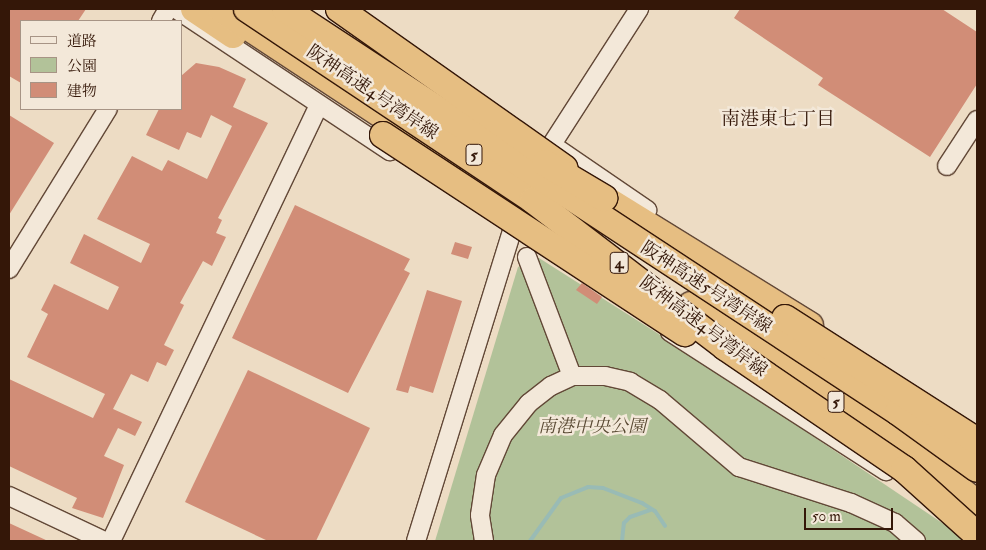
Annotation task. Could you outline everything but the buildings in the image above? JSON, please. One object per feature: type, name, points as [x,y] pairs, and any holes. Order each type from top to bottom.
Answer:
[{"type":"highway","points":[[194,9],[509,220],[838,434],[977,528]]},
{"type":"highway","points":[[221,9],[391,121],[509,220]]},
{"type":"highway","name":"阪神高速4号湾岸線","points":[[247,9],[533,200],[732,352],[904,469],[977,535]]},
{"type":"highway","name":"阪神高速5号湾岸線","points":[[256,9],[909,451],[977,503]]},
{"type":"highway","name":"阪神高速5号湾岸線","points":[[285,9],[898,412],[977,469]]},
{"type":"highway","name":"阪神高速4号湾岸線","points":[[294,9],[559,186],[791,321],[977,442]]},
{"type":"highway","points":[[310,9],[696,258],[828,335]]},
{"type":"highway","points":[[339,9],[527,139],[604,198]]},
{"type":"street","points":[[162,20],[168,9]]},
{"type":"street","points":[[176,9],[318,106],[509,220],[586,277]]},
{"type":"street","points":[[352,9],[828,335],[977,434]]},
{"type":"street","points":[[416,541],[509,220],[550,144],[639,9]]},
{"type":"street","points":[[111,541],[318,106]]},
{"type":"street","points":[[9,269],[107,110]]},
{"type":"street","points":[[947,166],[977,120]]},
{"type":"street","points":[[527,257],[572,376]]},
{"type":"street","points":[[606,291],[977,528]]},
{"type":"street","points":[[484,541],[480,515],[486,476],[504,435],[529,403],[572,376],[605,376],[630,382],[660,400],[739,467],[851,503],[895,523],[916,541]]},
{"type":"street","points":[[9,496],[104,541]]},
{"type":"green space","name":"南港中央公園","points":[[539,258],[698,359],[969,541],[435,541],[518,267]]},
{"type":"waterway","points":[[530,541],[561,498],[588,487],[603,488],[642,503],[655,511],[665,526]]},
{"type":"waterway","points":[[622,541],[624,523],[630,517],[650,510]]},
{"type":"district","name":"南港東七丁目","points":[[778,120]]}]
